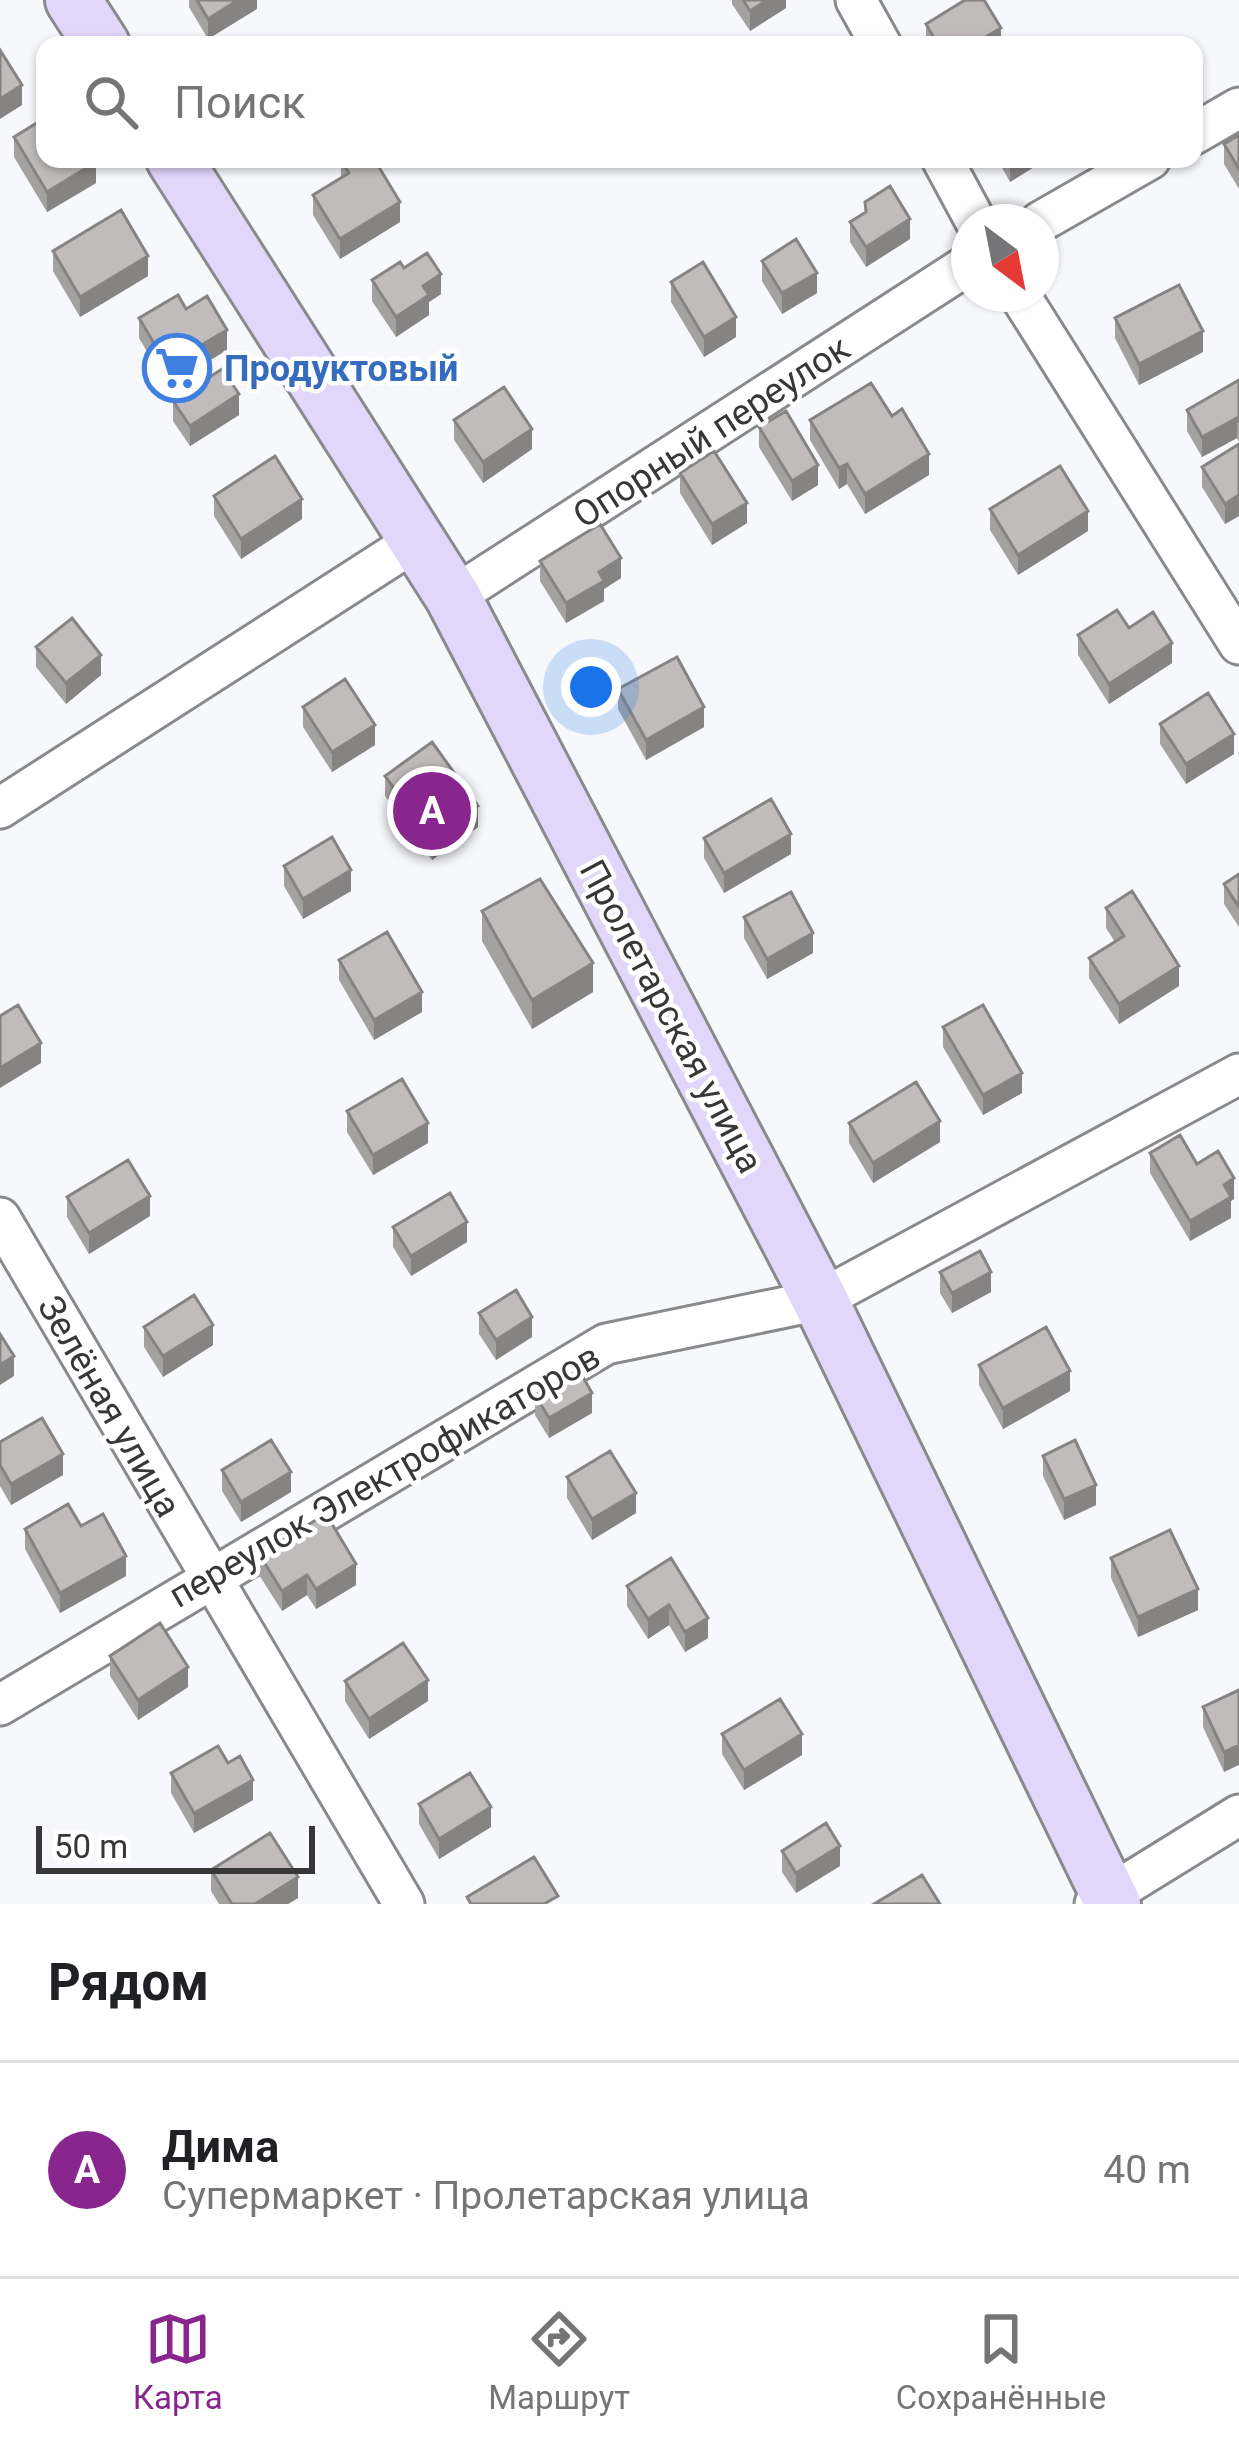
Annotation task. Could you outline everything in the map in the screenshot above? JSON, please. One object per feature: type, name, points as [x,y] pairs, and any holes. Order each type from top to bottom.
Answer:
[{"type":"street","points":[[73,0],[96,36]]},
{"type":"street","points":[[856,0],[875,36]]},
{"type":"street","points":[[1203,129],[1239,108]]},
{"type":"street","name":"Пролетарская улица","points":[[180,168],[453,597],[820,1300],[1106,1901]]},
{"type":"street","points":[[947,168],[966,204]]},
{"type":"street","points":[[1059,211],[1134,168]]},
{"type":"street","name":"Опорный переулок","points":[[453,597],[951,276]]},
{"type":"street","points":[[1030,312],[1239,644]]},
{"type":"street","points":[[0,808],[417,540]]},
{"type":"street","name":"переулок Электрофикаторов","points":[[0,1705],[209,1576],[606,1344],[820,1300],[1239,1074]]},
{"type":"street","name":"Зелёная улица","points":[[0,1218],[404,1904]]},
{"type":"street","points":[[1106,1901],[1239,1815]]},
{"type":"building","points":[[197,0],[238,0],[208,19]]},
{"type":"building","points":[[743,0],[767,0],[750,11]]},
{"type":"building","points":[[965,0],[984,0],[1001,28],[987,36],[933,36],[926,24]]},
{"type":"building","points":[[0,50],[22,85],[0,99]]},
{"type":"building","points":[[36,124],[36,168],[86,168],[47,192],[14,137]]},
{"type":"building","points":[[1239,135],[1239,169],[1224,144]]},
{"type":"building","points":[[346,168],[379,168],[400,202],[340,239],[313,195],[349,173]]},
{"type":"building","points":[[890,186],[910,219],[866,247],[850,222],[866,212],[865,202]]},
{"type":"building","points":[[121,210],[148,256],[80,297],[53,251]]},
{"type":"building","points":[[796,239],[817,273],[782,293],[762,261]]},
{"type":"building","points":[[427,253],[441,274],[423,286],[429,295],[396,317],[372,280],[400,262],[404,268]]},
{"type":"building","points":[[703,262],[736,317],[704,337],[671,282]]},
{"type":"building","points":[[1179,285],[1203,331],[1139,364],[1115,318]]},
{"type":"building","points":[[178,295],[186,309],[207,296],[227,330],[167,365],[139,318]]},
{"type":"building","points":[[222,369],[239,394],[190,426],[173,401]]},
{"type":"building","points":[[1239,380],[1239,421],[1202,437],[1187,410]]},
{"type":"building","points":[[871,383],[892,416],[902,409],[929,454],[865,494],[847,464],[839,468],[810,420]]},
{"type":"building","points":[[504,387],[532,429],[483,462],[454,420]]},
{"type":"building","points":[[786,411],[818,465],[792,481],[759,427]]},
{"type":"building","points":[[1239,444],[1239,495],[1225,504],[1202,467]]},
{"type":"building","points":[[714,451],[747,503],[712,524],[680,473]]},
{"type":"building","points":[[275,456],[302,499],[241,539],[214,496]]},
{"type":"building","points":[[1060,466],[1088,511],[1018,555],[990,509]]},
{"type":"building","points":[[600,524],[621,558],[599,572],[604,581],[566,603],[540,561]]},
{"type":"building","points":[[1117,610],[1129,628],[1153,612],[1172,643],[1109,684],[1078,635]]},
{"type":"building","points":[[72,618],[101,655],[66,683],[36,647]]},
{"type":"building","points":[[677,657],[704,707],[646,740],[618,689]]},
{"type":"building","points":[[345,679],[375,725],[332,752],[303,707]]},
{"type":"building","points":[[1208,693],[1234,734],[1186,764],[1160,724]]},
{"type":"building","points":[[432,742],[478,806],[432,840],[385,776]]},
{"type":"building","points":[[771,799],[791,834],[724,873],[704,838]]},
{"type":"building","points":[[332,837],[351,870],[303,899],[284,866]]},
{"type":"building","points":[[1239,874],[1239,907],[1224,884]]},
{"type":"building","points":[[540,879],[593,963],[532,1000],[482,911]]},
{"type":"building","points":[[1132,891],[1179,966],[1119,1004],[1089,958],[1124,936],[1106,908]]},
{"type":"building","points":[[791,892],[813,933],[767,959],[744,917]]},
{"type":"building","points":[[387,932],[422,992],[374,1020],[339,960]]},
{"type":"building","points":[[18,1005],[41,1043],[0,1068],[0,1016]]},
{"type":"building","points":[[983,1005],[1022,1073],[983,1095],[943,1027]]},
{"type":"building","points":[[402,1079],[428,1123],[373,1155],[347,1111]]},
{"type":"building","points":[[916,1082],[940,1121],[873,1163],[849,1123]]},
{"type":"building","points":[[1180,1135],[1197,1164],[1218,1151],[1234,1178],[1224,1185],[1231,1197],[1190,1221],[1150,1153]]},
{"type":"building","points":[[128,1160],[150,1196],[89,1233],[67,1197]]},
{"type":"building","points":[[450,1193],[467,1222],[411,1256],[393,1227]]},
{"type":"building","points":[[980,1251],[991,1272],[952,1293],[940,1272]]},
{"type":"building","points":[[516,1290],[532,1317],[496,1340],[479,1313]]},
{"type":"building","points":[[194,1295],[213,1325],[163,1356],[144,1327]]},
{"type":"building","points":[[1046,1327],[1070,1371],[1003,1408],[979,1365]]},
{"type":"building","points":[[0,1334],[14,1356],[0,1365]]},
{"type":"building","points":[[579,1370],[592,1393],[549,1418],[535,1395]]},
{"type":"building","points":[[42,1418],[63,1454],[11,1484],[0,1465],[0,1442]]},
{"type":"building","points":[[271,1440],[291,1472],[241,1502],[222,1470]]},
{"type":"building","points":[[1075,1440],[1096,1485],[1064,1499],[1043,1456]]},
{"type":"building","points":[[610,1451],[636,1493],[592,1519],[567,1477]]},
{"type":"building","points":[[68,1504],[81,1526],[103,1514],[126,1556],[60,1593],[25,1529]]},
{"type":"building","points":[[326,1514],[356,1564],[316,1589],[307,1575],[282,1591],[259,1554]]},
{"type":"building","points":[[1170,1530],[1198,1589],[1138,1617],[1111,1558]]},
{"type":"building","points":[[671,1558],[708,1618],[685,1632],[669,1605],[648,1619],[627,1586]]},
{"type":"building","points":[[160,1623],[188,1667],[138,1700],[110,1656]]},
{"type":"building","points":[[403,1643],[428,1680],[369,1719],[345,1681]]},
{"type":"building","points":[[1239,1690],[1239,1745],[1224,1752],[1203,1707]]},
{"type":"building","points":[[780,1699],[802,1734],[744,1770],[722,1734]]},
{"type":"building","points":[[218,1746],[228,1763],[240,1756],[253,1780],[194,1813],[171,1773]]},
{"type":"building","points":[[470,1773],[491,1807],[439,1839],[419,1804]]},
{"type":"building","points":[[826,1823],[840,1846],[796,1873],[782,1851]]},
{"type":"building","points":[[270,1833],[298,1877],[255,1904],[232,1904],[211,1870]]},
{"type":"building","points":[[534,1857],[558,1896],[544,1904],[471,1904],[467,1897]]},
{"type":"building","points":[[922,1875],[940,1904],[874,1904]]},
{"type":"place","name":"Продуктовый","points":[[177,368]]},
{"type":"place","name":"Дима","points":[[432,811]]}]
